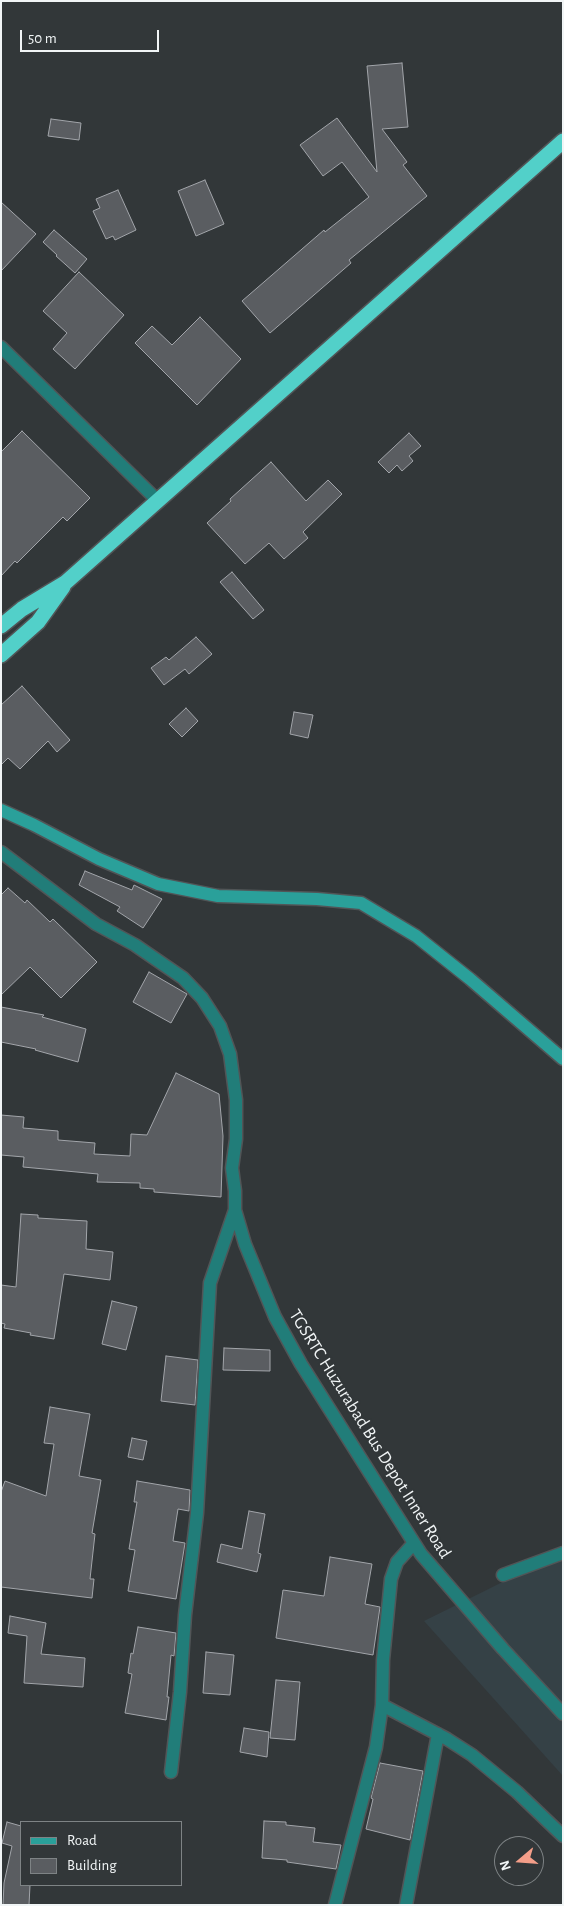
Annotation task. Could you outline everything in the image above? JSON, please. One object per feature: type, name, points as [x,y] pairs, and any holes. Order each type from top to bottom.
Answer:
[{"type":"highway","points":[[1,626],[22,608],[65,583],[563,141]]},
{"type":"highway","points":[[1,655],[38,622],[65,583]]},
{"type":"street","points":[[1,347],[158,501]]},
{"type":"street","points":[[1,810],[99,859],[158,884],[218,896],[318,899],[361,904],[416,936],[470,979],[563,1059]]},
{"type":"street","name":"TGSRTC Huzurabad Bus Depot Inner Road","points":[[1,852],[96,924],[135,944],[183,978],[202,998],[220,1026],[230,1054],[236,1100],[236,1139],[232,1168],[235,1210],[245,1244],[275,1317],[301,1364],[421,1554],[456,1596],[563,1714]]},
{"type":"street","points":[[171,1772],[196,1513],[210,1283],[235,1210]]},
{"type":"street","points":[[335,1905],[376,1747],[382,1705],[383,1660],[391,1579],[397,1562],[414,1543]]},
{"type":"street","points":[[503,1575],[563,1553]]},
{"type":"street","points":[[382,1705],[438,1734],[472,1755],[517,1792],[563,1836]]},
{"type":"street","points":[[406,1905],[438,1734]]},
{"type":"shaded area","points":[[563,1552],[563,1776],[424,1621]]},
{"type":"building","points":[[402,63],[408,127],[382,129],[407,162],[403,165],[427,196],[349,260],[351,263],[270,333],[242,301],[324,230],[325,232],[369,197],[342,162],[323,176],[300,145],[337,118],[377,172],[367,66]]},
{"type":"building","points":[[51,119],[81,123],[79,140],[48,136]]},
{"type":"building","points":[[205,180],[224,224],[196,236],[178,191]]},
{"type":"building","points":[[118,190],[136,230],[115,240],[113,236],[106,239],[93,211],[100,208],[96,199]]},
{"type":"building","points":[[1,202],[36,234],[1,271]]},
{"type":"building","points":[[54,230],[87,259],[75,273],[43,242]]},
{"type":"building","points":[[79,272],[124,315],[75,369],[53,349],[67,333],[43,311]]},
{"type":"building","points":[[200,317],[241,359],[197,405],[135,343],[152,326],[172,345]]},
{"type":"building","points":[[22,431],[90,498],[67,521],[63,517],[17,563],[15,561],[1,576],[1,452]]},
{"type":"building","points":[[409,433],[421,446],[409,456],[413,461],[402,471],[397,465],[389,473],[378,462]]},
{"type":"building","points":[[271,462],[306,501],[328,480],[342,494],[303,532],[308,538],[284,559],[269,543],[245,564],[207,523],[231,501],[230,499]]},
{"type":"building","points":[[232,572],[264,610],[253,619],[220,582]]},
{"type":"building","points":[[196,637],[212,654],[189,674],[185,669],[164,685],[151,668],[166,657],[169,660]]},
{"type":"building","points":[[22,686],[70,740],[57,752],[48,741],[20,769],[8,758],[1,765],[1,705]]},
{"type":"building","points":[[186,708],[198,721],[182,737],[169,724]]},
{"type":"building","points":[[294,712],[313,715],[308,738],[290,734]]},
{"type":"building","points":[[85,871],[132,890],[134,885],[162,899],[143,928],[117,911],[120,907],[79,885]]},
{"type":"building","points":[[8,888],[25,903],[27,900],[50,922],[53,919],[97,962],[61,998],[30,967],[1,995],[1,895]]},
{"type":"building","points":[[149,972],[187,994],[171,1023],[133,1002]]},
{"type":"building","points":[[1,1007],[44,1015],[42,1017],[86,1029],[78,1062],[36,1049],[1,1042]]},
{"type":"building","points":[[176,1073],[219,1094],[223,1136],[221,1197],[154,1192],[154,1189],[140,1188],[140,1183],[97,1182],[98,1174],[23,1167],[24,1157],[1,1155],[1,1115],[24,1117],[23,1128],[58,1131],[58,1140],[95,1143],[94,1154],[130,1156],[131,1134],[147,1135]]},
{"type":"building","points":[[21,1214],[38,1215],[38,1218],[87,1221],[86,1249],[113,1252],[110,1280],[64,1274],[54,1339],[4,1328],[5,1324],[1,1323],[1,1285],[16,1287]]},
{"type":"building","points":[[112,1301],[137,1307],[126,1350],[102,1344]]},
{"type":"building","points":[[224,1348],[270,1350],[270,1371],[223,1370]]},
{"type":"building","points":[[166,1356],[198,1360],[195,1405],[161,1401]]},
{"type":"building","points":[[50,1407],[90,1414],[79,1476],[101,1480],[92,1533],[95,1534],[90,1579],[94,1579],[92,1598],[1,1587],[1,1492],[5,1481],[46,1496],[54,1444],[44,1443]]},
{"type":"building","points":[[132,1438],[147,1441],[143,1460],[128,1457]]},
{"type":"building","points":[[137,1481],[190,1490],[189,1511],[178,1509],[173,1541],[185,1543],[176,1599],[128,1591],[135,1550],[129,1549],[137,1502],[134,1502]]},
{"type":"building","points":[[249,1511],[265,1514],[258,1553],[261,1554],[257,1572],[217,1562],[221,1544],[242,1549]]},
{"type":"building","points":[[330,1557],[372,1564],[365,1604],[380,1607],[373,1655],[276,1638],[283,1590],[324,1596]]},
{"type":"building","points":[[10,1616],[46,1623],[41,1654],[85,1658],[83,1687],[24,1683],[27,1636],[8,1633]]},
{"type":"building","points":[[138,1627],[176,1633],[174,1656],[171,1655],[166,1720],[125,1713],[132,1674],[128,1673],[131,1653],[133,1654]]},
{"type":"building","points":[[206,1652],[234,1655],[230,1695],[203,1693]]},
{"type":"building","points":[[276,1680],[300,1682],[295,1740],[270,1738]]},
{"type":"building","points":[[244,1728],[269,1732],[267,1757],[240,1752]]},
{"type":"building","points":[[380,1763],[423,1771],[410,1840],[366,1829],[373,1799],[371,1798]]},
{"type":"building","points":[[264,1821],[286,1822],[286,1825],[315,1828],[313,1842],[341,1845],[336,1869],[287,1862],[287,1860],[262,1858]]},
{"type":"building","points":[[7,1822],[20,1826],[20,1886],[30,1886],[29,1905],[3,1905],[4,1883],[12,1846],[2,1843]]}]
